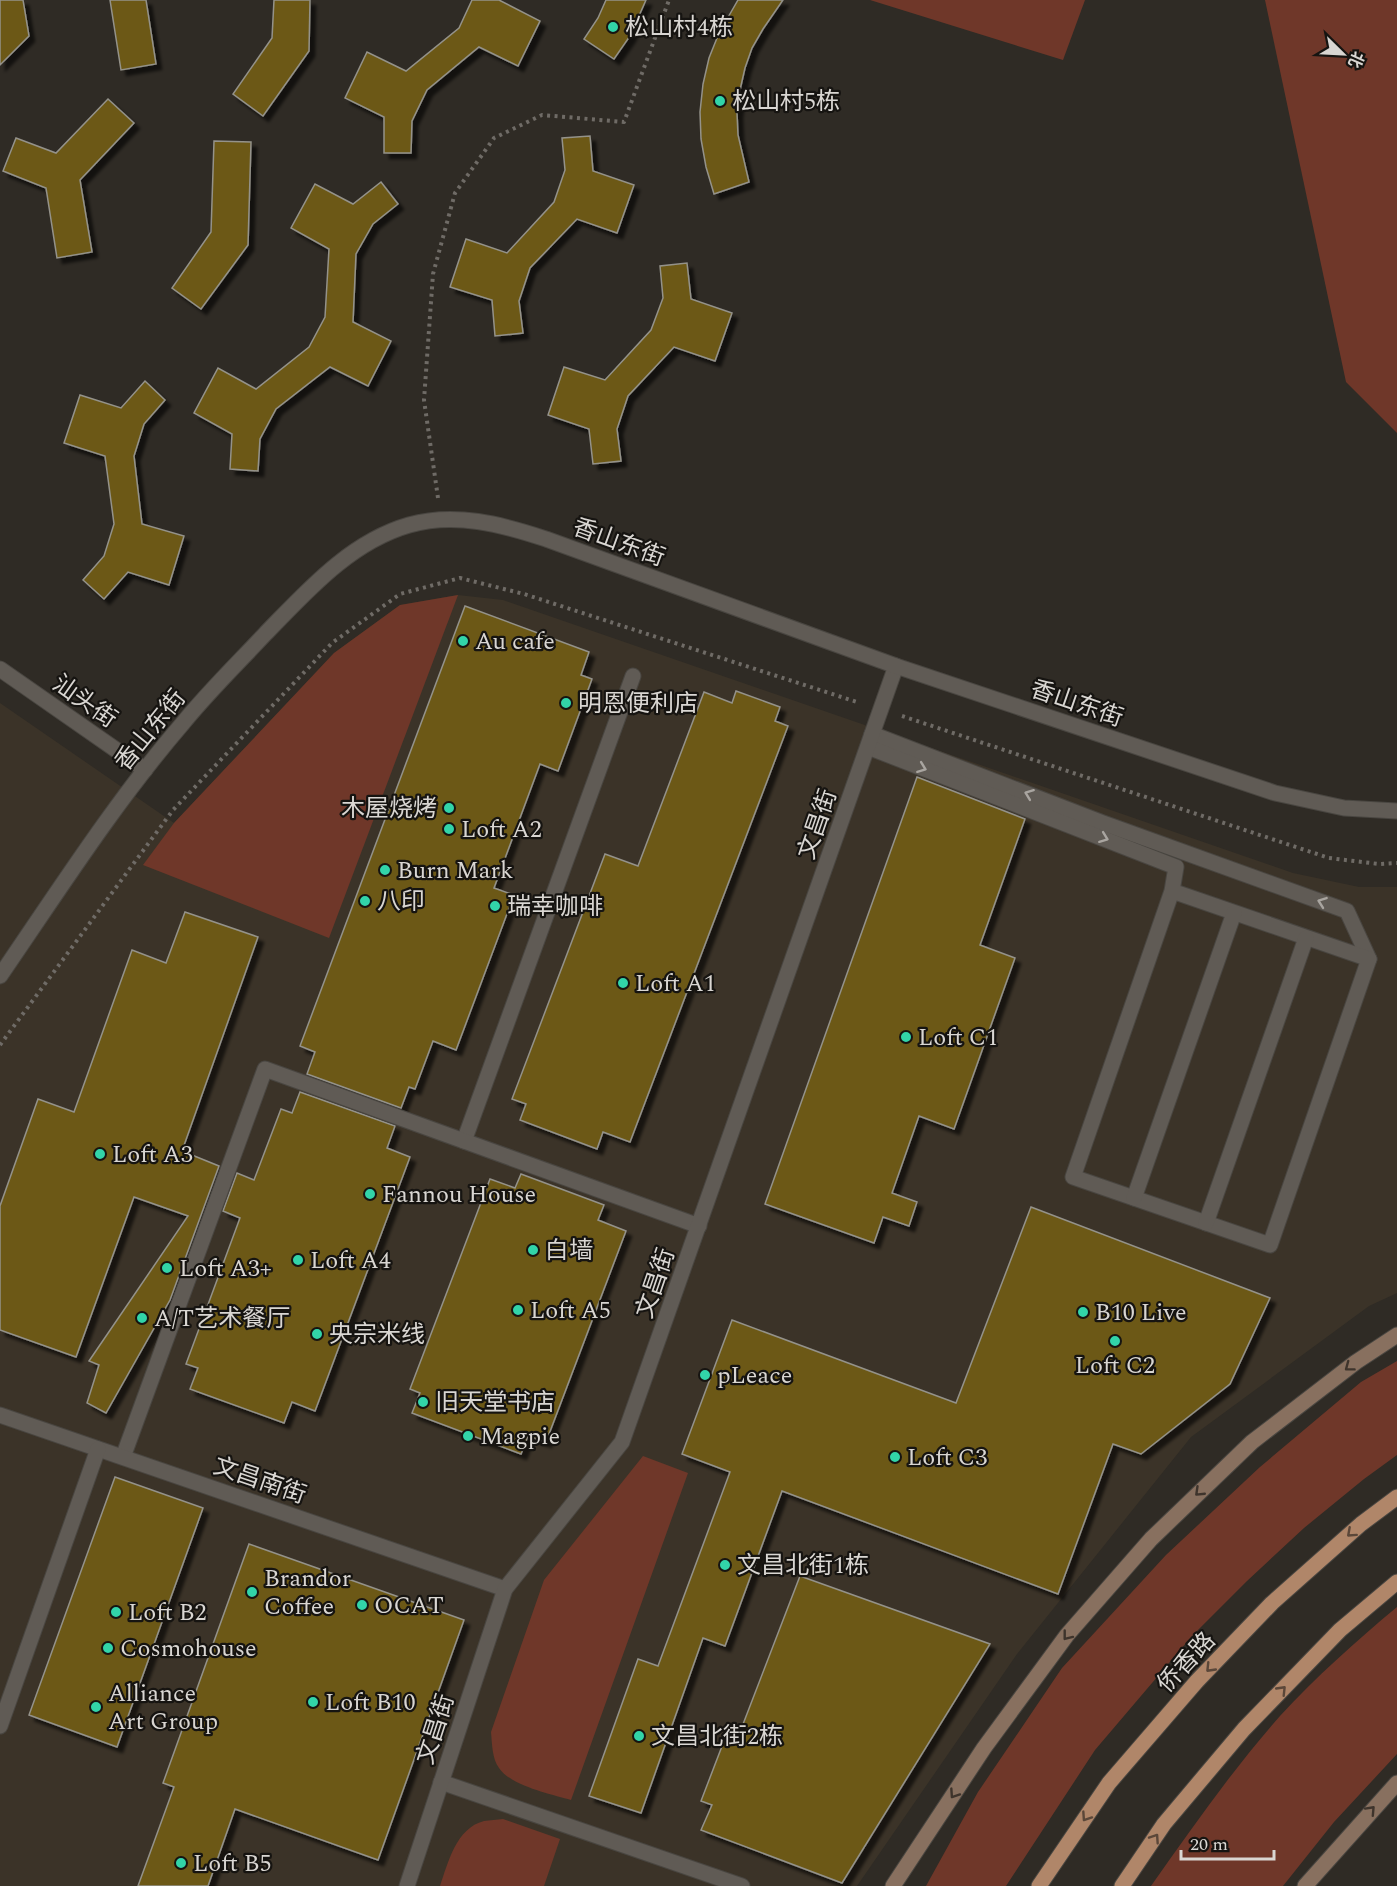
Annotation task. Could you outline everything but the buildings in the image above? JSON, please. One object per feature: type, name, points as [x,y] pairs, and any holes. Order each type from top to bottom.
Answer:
[{"type":"main road","points":[[893,1886],[984,1748],[1067,1635],[1151,1539],[1252,1442],[1356,1362],[1397,1335]]},
{"type":"main road","name":"侨香路","points":[[1039,1886],[1109,1783],[1197,1681],[1272,1603],[1361,1524],[1397,1497]]},
{"type":"main road","points":[[1122,1886],[1164,1824],[1244,1729],[1340,1630],[1397,1582]]},
{"type":"main road","points":[[1305,1886],[1397,1783]]},
{"type":"street","name":"香山东街","points":[[0,976],[108,818],[216,684],[305,592],[336,566],[386,533],[409,525],[441,519],[494,524],[546,539],[896,666],[1275,793],[1344,808],[1397,811]]},
{"type":"street","name":"文昌街","points":[[406,1886],[505,1589],[622,1442],[896,666]]},
{"type":"street","name":"汕头街","points":[[0,669],[145,770]]},
{"type":"street","points":[[464,1141],[633,676]]},
{"type":"street","points":[[870,741],[1347,911],[1369,959],[1270,1245],[1073,1177],[1173,891],[1176,867],[870,741]]},
{"type":"street","points":[[1173,891],[1369,959]]},
{"type":"street","points":[[1134,1198],[1234,913]]},
{"type":"street","points":[[1206,1223],[1306,938]]},
{"type":"street","points":[[123,1457],[265,1069],[699,1226]]},
{"type":"street","name":"文昌南街","points":[[0,1415],[505,1589]]},
{"type":"street","points":[[0,1726],[99,1449]]},
{"type":"street","points":[[441,1782],[742,1886]]},
{"type":"path","points":[[441,519],[424,400],[433,274],[455,193],[494,138],[542,115],[624,122],[669,0]]},
{"type":"path","points":[[0,1045],[173,810],[332,643],[400,594],[460,578],[524,594],[1329,858],[1379,864],[1397,863]]},
{"type":"shaded area","points":[[870,0],[1085,0],[1063,60]]},
{"type":"shaded area","points":[[1265,0],[1397,0],[1397,433],[1346,382]]},
{"type":"shaded area","points":[[458,595],[503,600],[1293,873],[1359,887],[1397,887],[1397,1293],[1369,1306],[1191,1437],[1017,1654],[857,1886],[0,1886],[0,703],[174,823],[334,653],[400,605]]},
{"type":"shaded area","points":[[458,595],[329,938],[143,865],[174,823],[334,653],[400,605]]},
{"type":"shaded area","points":[[1397,1361],[1397,1455],[1304,1528],[1192,1636],[1095,1750],[1006,1886],[926,1886],[978,1792],[1062,1668],[1166,1555],[1260,1467],[1361,1382]]},
{"type":"shaded area","points":[[643,1456],[688,1473],[571,1800],[512,1780],[499,1768],[495,1760],[491,1732],[544,1580]]},
{"type":"shaded area","points":[[1397,1607],[1397,1754],[1334,1822],[1283,1886],[1151,1886],[1229,1778],[1280,1716],[1308,1687]]},
{"type":"shaded area","points":[[503,1819],[560,1839],[544,1886],[440,1886],[454,1847],[466,1831],[484,1821]]},
{"type":"place","name":"松山村4栋","points":[[613,27]]},
{"type":"place","name":"松山村5栋","points":[[720,101]]},
{"type":"place","name":"Au cafe","points":[[463,641]]},
{"type":"place","name":"明恩便利店","points":[[566,703]]},
{"type":"place","name":"木屋烧烤","points":[[449,808]]},
{"type":"place","name":"Loft A2","points":[[449,829]]},
{"type":"place","name":"Burn Mark","points":[[385,870]]},
{"type":"place","name":"八印","points":[[365,901]]},
{"type":"place","name":"瑞幸咖啡","points":[[495,906]]},
{"type":"place","name":"Loft A1","points":[[623,983]]},
{"type":"place","name":"Loft C1","points":[[906,1037]]},
{"type":"place","name":"Loft A3","points":[[100,1154]]},
{"type":"place","name":"Fannou House","points":[[370,1194]]},
{"type":"place","name":"白墙","points":[[533,1250]]},
{"type":"place","name":"Loft A4","points":[[298,1260]]},
{"type":"place","name":"Loft A3+","points":[[167,1268]]},
{"type":"place","name":"Loft A5","points":[[518,1310]]},
{"type":"place","name":"B10 Live","points":[[1083,1312]]},
{"type":"place","name":"A/T艺术餐厅","points":[[142,1318]]},
{"type":"place","name":"央宗米线","points":[[317,1334]]},
{"type":"place","name":"Loft C2","points":[[1115,1341]]},
{"type":"place","name":"pLeace","points":[[705,1375]]},
{"type":"place","name":"旧天堂书店","points":[[423,1402]]},
{"type":"place","name":"Magpie","points":[[468,1436]]},
{"type":"place","name":"Loft C3","points":[[895,1457]]},
{"type":"place","name":"文昌北街1栋","points":[[725,1565]]},
{"type":"place","name":"Brandor Coffee","points":[[252,1592]]},
{"type":"place","name":"OCAT","points":[[362,1605]]},
{"type":"place","name":"Loft B2","points":[[116,1612]]},
{"type":"place","name":"Cosmohouse","points":[[108,1648]]},
{"type":"place","name":"Loft B10","points":[[313,1702]]},
{"type":"place","name":"Alliance Art Group","points":[[96,1707]]},
{"type":"place","name":"文昌北街2栋","points":[[639,1736]]},
{"type":"place","name":"Loft B5","points":[[181,1863]]}]
